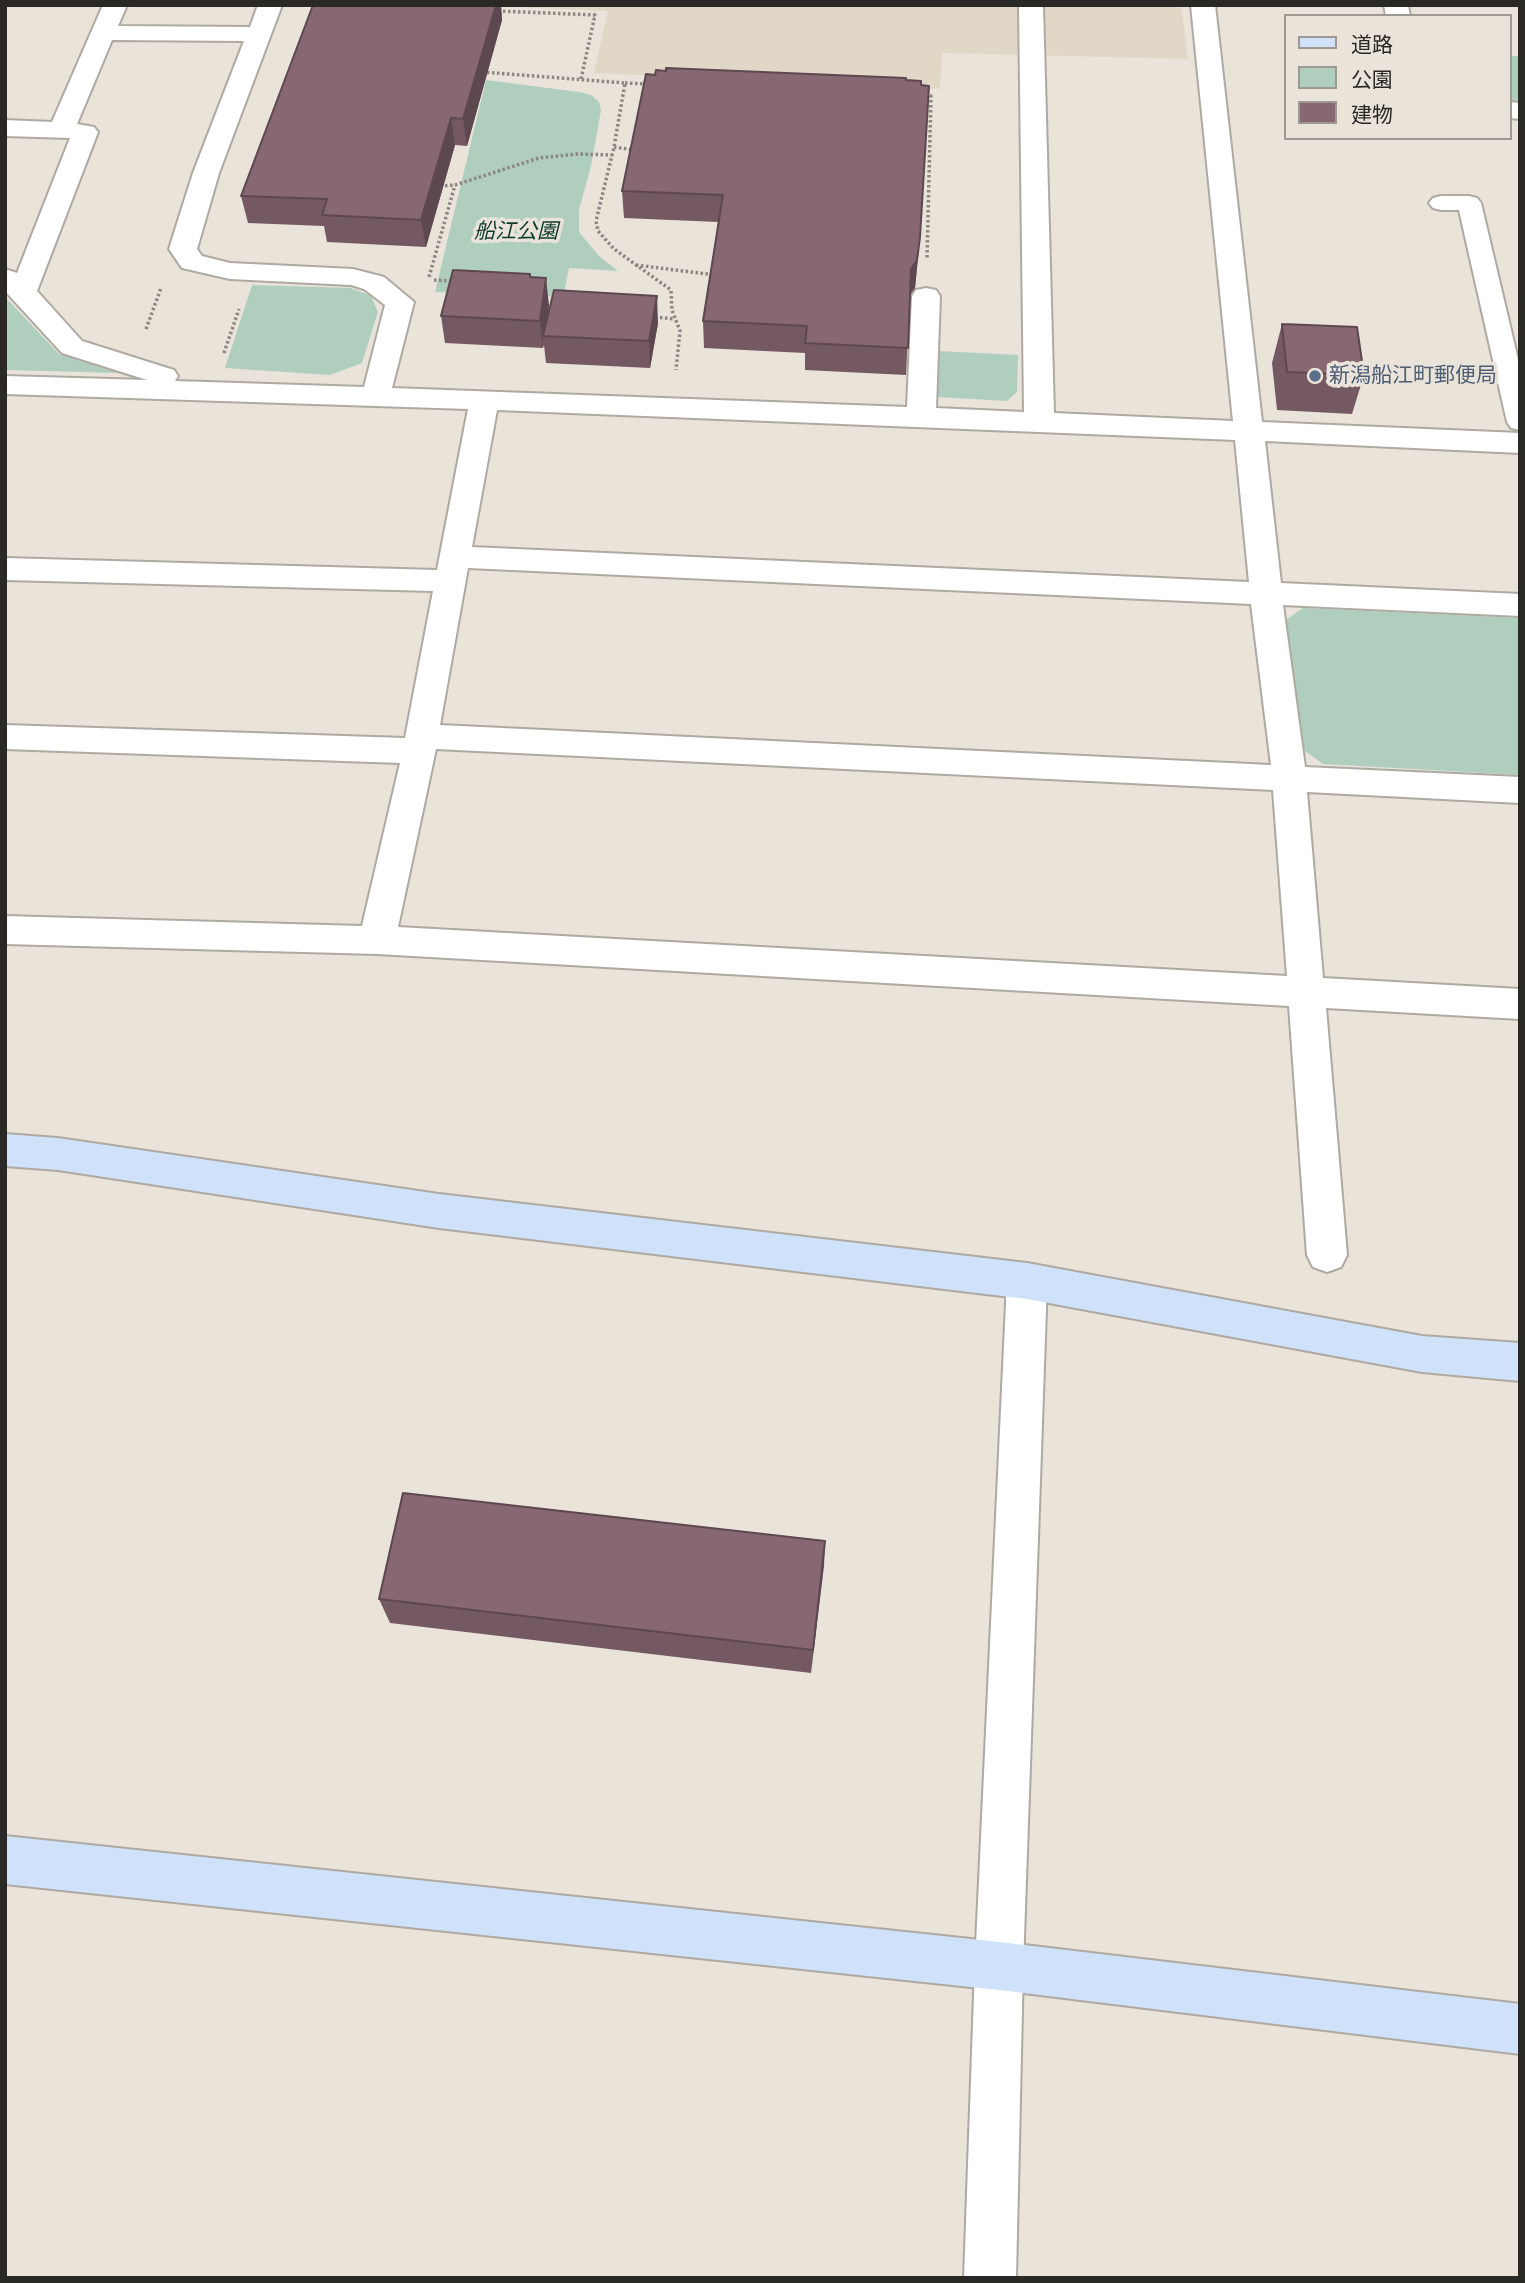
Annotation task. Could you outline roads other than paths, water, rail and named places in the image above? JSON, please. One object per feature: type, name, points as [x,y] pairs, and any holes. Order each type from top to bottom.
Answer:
[{"type":"street","points":[[61,130],[116,5]]},
{"type":"street","points":[[271,5],[222,129],[183,249],[192,262],[230,271],[353,277],[374,283],[400,302],[376,395]]},
{"type":"street","points":[[1031,5],[1039,421]]},
{"type":"street","points":[[1203,5],[1266,593],[1289,778],[1327,1255]]},
{"type":"street","points":[[104,33],[261,34]]},
{"type":"street","points":[[5,128],[85,132],[14,284],[72,347],[211,389]]},
{"type":"street","points":[[921,416],[926,296]]},
{"type":"street","points":[[5,385],[211,389],[671,406],[1520,443]]},
{"type":"street","points":[[377,940],[420,744],[484,399]]},
{"type":"street","points":[[5,569],[453,569],[1266,593],[1520,605]]},
{"type":"street","points":[[5,737],[420,744],[1289,778],[1520,790]]},
{"type":"street","points":[[5,930],[377,940],[1520,1004]]},
{"type":"street","points":[[5,1150],[58,1154],[439,1211],[1027,1281],[1422,1354],[1520,1362]]},
{"type":"street","points":[[990,2278],[999,1966],[1027,1281]]},
{"type":"street","points":[[5,1860],[999,1966],[1520,2029]]},
{"type":"lane","points":[[1441,203],[1469,203],[1520,422]]},
{"type":"place","name":"新潟船江町郵便局","points":[[1315,376]]},
{"type":"park label","name":"船江公園","points":[[516,232]]}]
